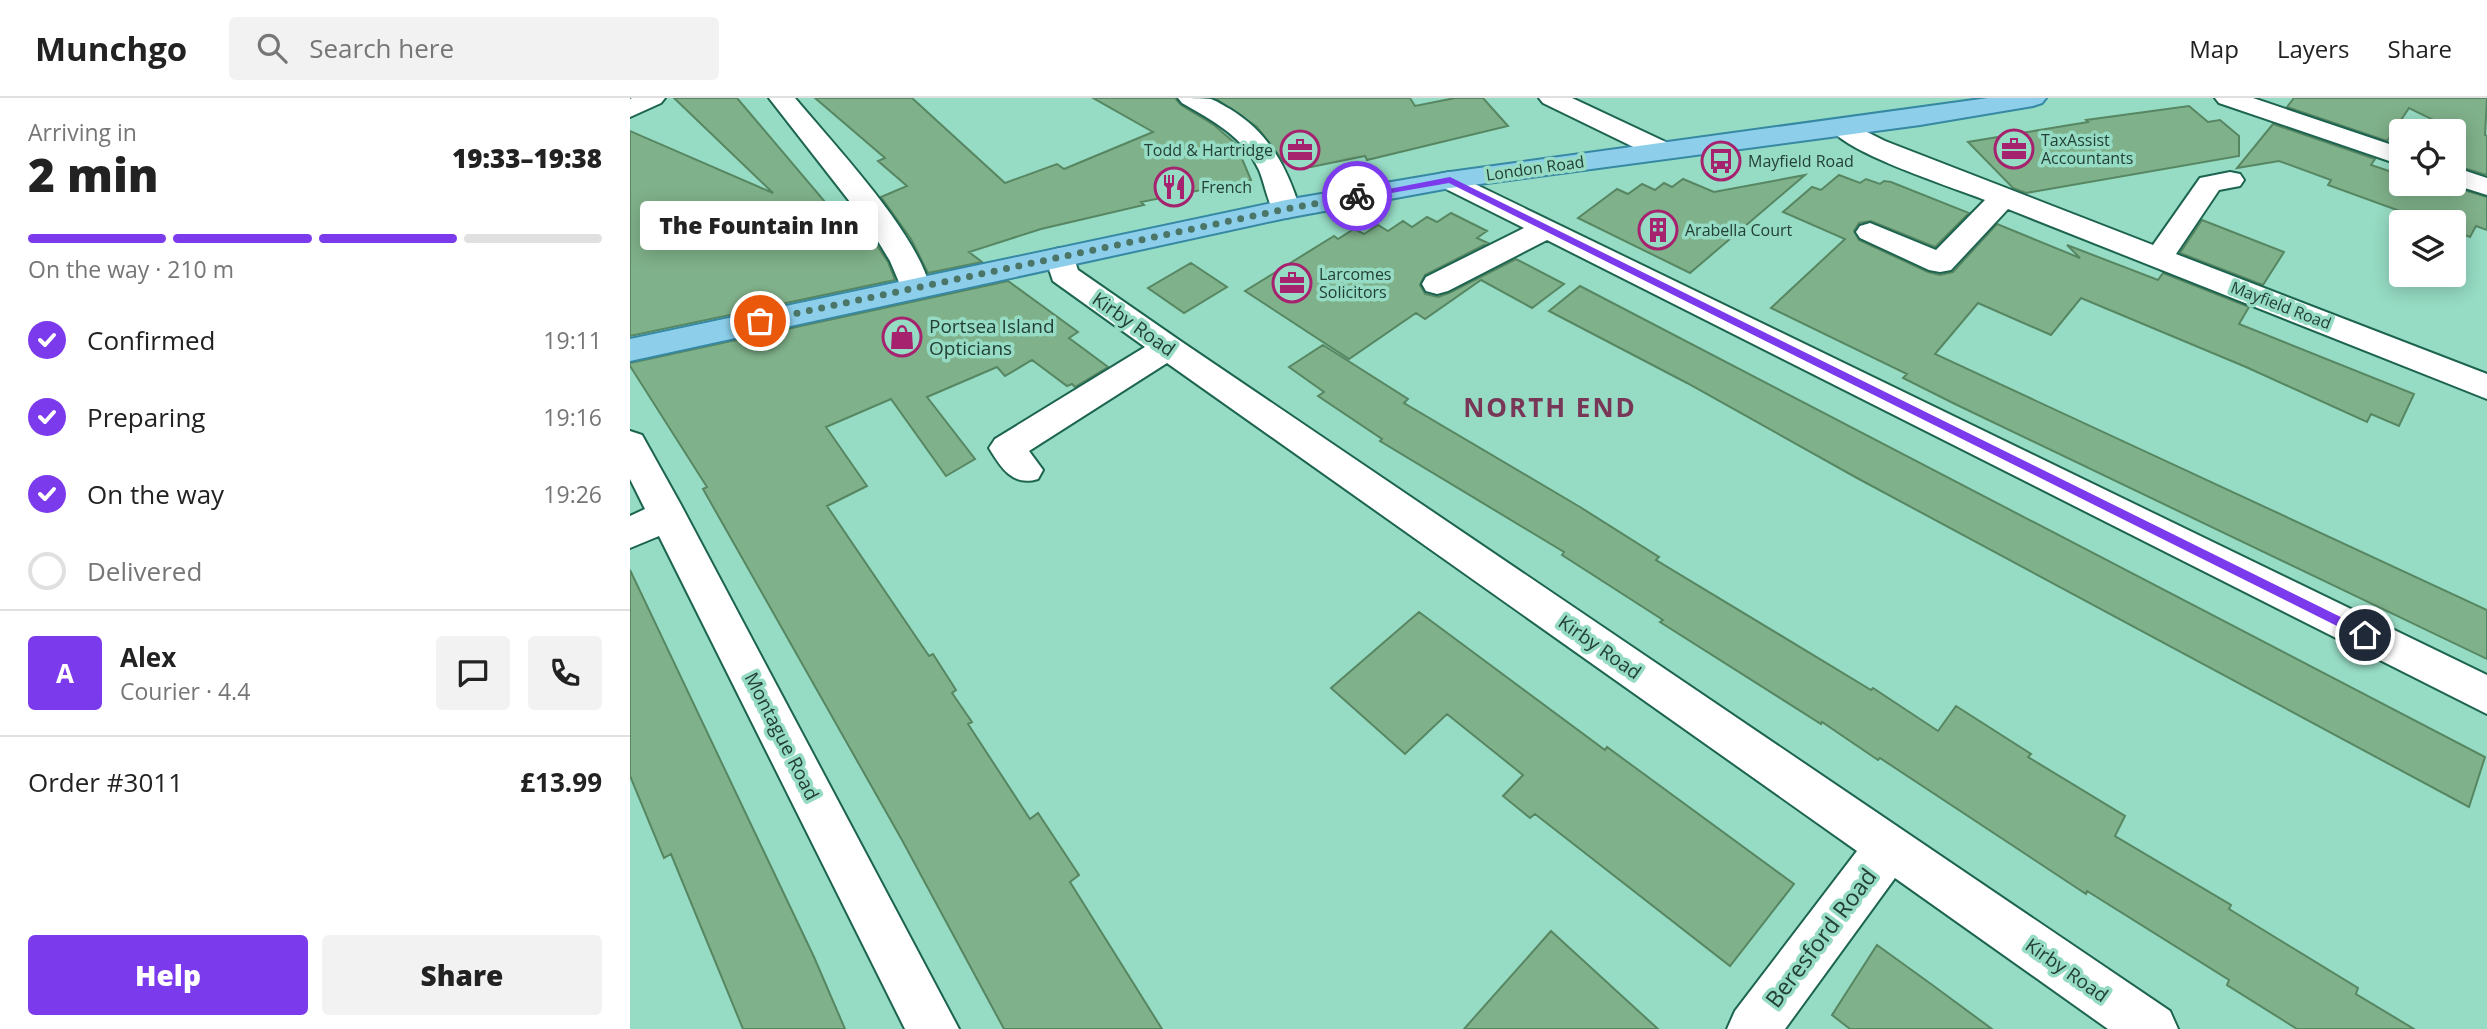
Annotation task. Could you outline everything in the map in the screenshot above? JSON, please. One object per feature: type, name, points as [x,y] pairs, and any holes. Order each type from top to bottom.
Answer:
[{"type":"main road","name":"London Road","points":[[630,350],[1286,209],[1450,180],[1843,128],[2033,98]]},
{"type":"street","points":[[630,109],[652,98]]},
{"type":"street","points":[[782,98],[867,204],[912,271],[915,287]]},
{"type":"street","points":[[1191,98],[1234,122],[1256,143],[1277,175],[1286,209]]},
{"type":"street","points":[[1552,98],[1661,150]]},
{"type":"street","points":[[2228,98],[2389,153]]},
{"type":"street","name":"Mayfield Road","points":[[1843,128],[1876,146],[2487,387]]},
{"type":"street","points":[[2466,179],[2487,187]]},
{"type":"street","points":[[1450,180],[2487,695]]},
{"type":"street","points":[[2159,257],[2210,184],[2230,180]]},
{"type":"street","points":[[1870,232],[1940,263],[2004,197]]},
{"type":"street","points":[[1437,284],[1546,229]]},
{"type":"street","name":"Kirby Road","points":[[1060,257],[1064,274],[1168,348],[2152,1029]]},
{"type":"street","points":[[1025,470],[1007,448],[1168,348]]},
{"type":"street","name":"Montague Road","points":[[630,444],[933,1029]]},
{"type":"street","points":[[630,533],[668,515]]},
{"type":"street","name":"Beresford Road","points":[[1753,1029],[1889,847]]},
{"type":"building","points":[[674,98],[737,98],[836,215],[852,208],[888,262],[895,280],[630,336],[630,131],[773,193]]},
{"type":"building","points":[[815,98],[912,98],[1005,183],[1057,164],[1064,169],[1153,132],[1093,98],[1175,98],[1181,105],[1214,125],[1243,150],[1247,155],[1240,154],[1251,180],[1141,202],[1144,205],[1041,229],[969,252],[982,262],[928,273],[911,239],[881,197],[907,186],[878,161],[885,158]]},
{"type":"building","points":[[1215,98],[1410,98],[1415,106],[1455,98],[1483,98],[1508,126],[1367,160],[1365,156],[1311,167],[1284,162],[1257,127]]},
{"type":"building","points":[[2294,98],[2487,98],[2487,175],[2466,169],[2466,119],[2432,119],[2409,108],[2402,119],[2389,119],[2387,141],[2287,107]]},
{"type":"building","points":[[2189,106],[2208,122],[2220,120],[2239,136],[2239,156],[2026,193],[2013,188],[1968,142],[2088,122],[2086,120]]},
{"type":"building","points":[[2273,124],[2375,159],[2371,165],[2389,171],[2389,196],[2466,196],[2466,191],[2487,197],[2487,230],[2476,226],[2470,237],[2466,236],[2466,210],[2397,210],[2328,185],[2331,180],[2279,161],[2237,168]]},
{"type":"building","name":"Arabella Court","points":[[1805,175],[1690,273],[1578,218],[1617,189],[1628,194],[1642,184],[1655,190],[1664,183],[1672,187],[1683,179],[1714,192]]},
{"type":"building","points":[[1839,175],[1860,183],[1866,179],[1880,184],[1884,181],[1891,182],[1969,213],[1935,247],[1871,221],[1859,223],[1854,231],[1859,240],[1928,272],[1940,275],[1953,272],[1997,224],[2080,258],[2067,245],[2158,280],[2163,273],[2249,307],[2239,324],[2414,394],[2399,426],[2371,414],[2367,422],[2246,367],[2081,298],[2051,335],[1978,303],[1935,354],[2487,610],[2487,659],[1955,404],[1903,378],[1907,374],[1771,308],[1845,239],[1783,212],[1812,187],[1821,190]]},
{"type":"building","points":[[1451,213],[1487,231],[1477,238],[1488,243],[1425,275],[1420,285],[1425,294],[1438,297],[1449,293],[1516,259],[1564,284],[1532,308],[1481,280],[1425,319],[1416,313],[1349,359],[1245,291],[1334,236],[1338,239],[1354,229],[1364,234],[1378,225],[1388,231],[1403,221],[1412,227],[1427,217],[1437,222]]},
{"type":"building","points":[[2202,220],[2284,252],[2263,285],[2180,253]]},
{"type":"building","points":[[1191,263],[1227,287],[1184,313],[1148,288]]},
{"type":"building","points":[[1008,281],[1078,332],[1069,338],[1108,367],[1075,387],[1072,384],[1067,386],[1032,360],[1005,376],[997,367],[927,397],[975,459],[946,476],[891,399],[826,427],[867,486],[827,506],[929,656],[933,654],[956,690],[952,693],[972,722],[968,724],[1030,819],[1038,813],[1079,875],[1070,882],[1162,1029],[1004,1029],[902,840],[703,489],[707,487],[630,366],[630,363]]},
{"type":"building","points":[[1580,286],[2485,757],[2469,807],[1857,478],[1687,383],[1549,311]]},
{"type":"building","points":[[1323,345],[1408,399],[1404,403],[1580,507],[1659,557],[1656,560],[1871,690],[1873,688],[1938,731],[1956,706],[2031,754],[2028,757],[2125,816],[2115,836],[2231,905],[2229,909],[2358,988],[2356,994],[2414,1029],[2297,1029],[2227,985],[2229,980],[2087,891],[2086,894],[1880,758],[1878,760],[1822,722],[1821,724],[1660,622],[1663,620],[1562,555],[1564,552],[1380,441],[1382,439],[1318,396],[1324,392],[1289,367]]},
{"type":"building","points":[[630,570],[814,957],[845,1029],[743,1029],[671,854],[664,858],[630,776]]},
{"type":"building","points":[[1419,612],[1605,750],[1607,747],[1794,884],[1730,966],[1535,814],[1530,818],[1503,796],[1523,775],[1447,714],[1405,754],[1331,688]]},
{"type":"building","points":[[1551,931],[1658,1029],[1464,1029]]},
{"type":"building","points":[[1877,945],[1992,1029],[1850,1029],[1832,1015]]},
{"type":"way so far","points":[[760,321],[1357,196]]},
{"type":"place","name":"TaxAssist Accountants","points":[[2014,149]]},
{"type":"place","name":"Todd & Hartridge","points":[[1300,150]]},
{"type":"place","name":"Mayfield Road","points":[[1721,161]]},
{"type":"place","name":"French","points":[[1174,187]]},
{"type":"place","name":"Arabella Court","points":[[1658,230]]},
{"type":"place","name":"Larcomes Solicitors","points":[[1292,283]]},
{"type":"place","name":"The Fountain Inn","points":[[760,321]]},
{"type":"place","name":"Portsea Island Opticians","points":[[902,337]]},
{"type":"district","name":"NORTH END","points":[[1550,408]]},
{"type":"route","points":[[1357,196],[1450,180],[2365,635]]}]
